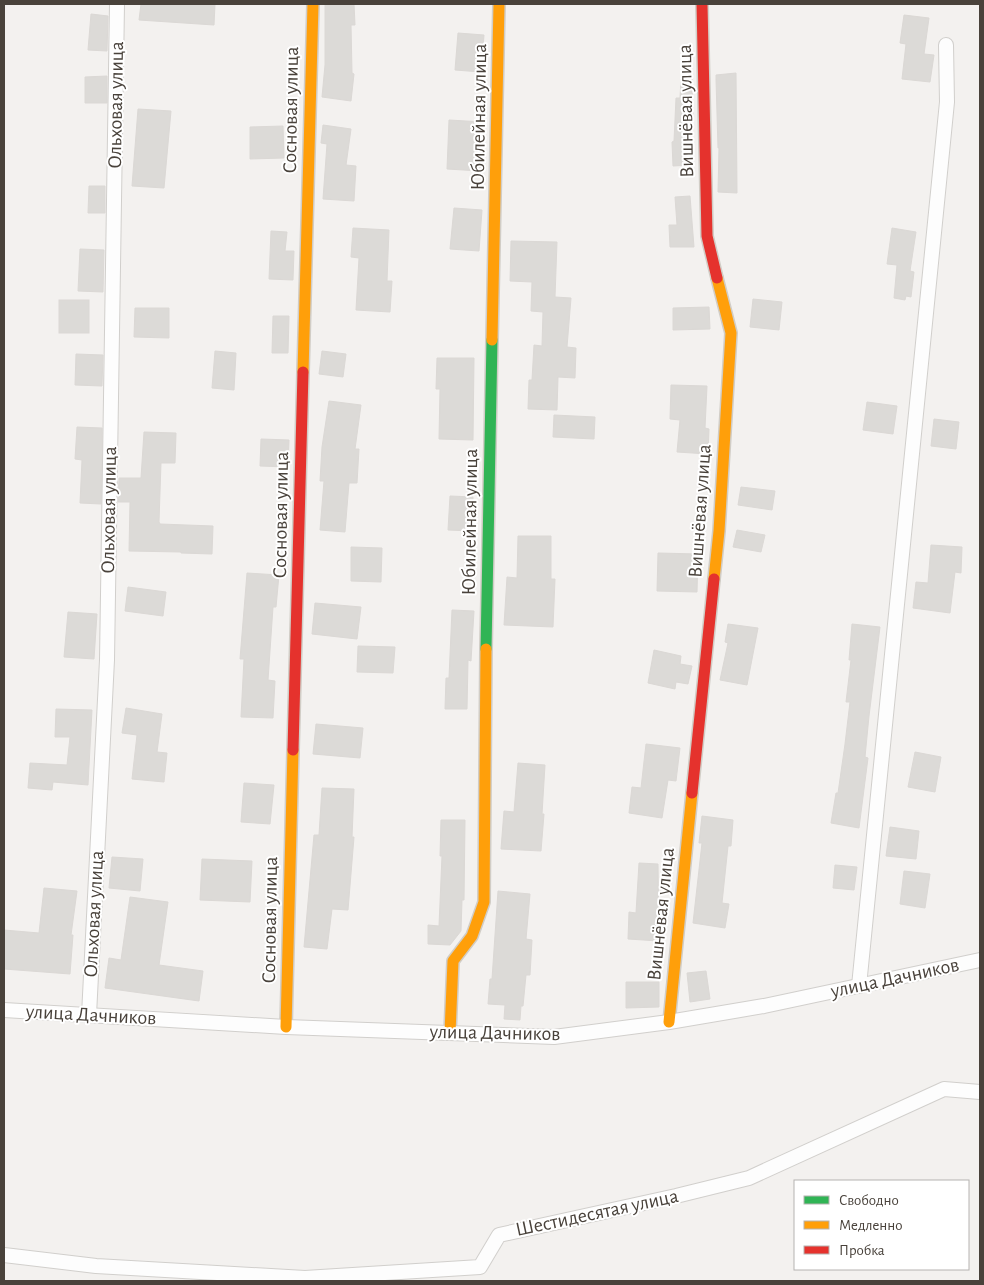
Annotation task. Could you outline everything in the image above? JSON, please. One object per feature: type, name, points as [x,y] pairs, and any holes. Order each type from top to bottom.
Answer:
[{"type":"street","name":"Ольховая улица","points":[[89,1015],[107,660],[117,4]]},
{"type":"street","name":"Сосновая улица","points":[[286,1027],[313,4]]},
{"type":"street","name":"Юбилейная улица","points":[[450,1033],[453,961],[472,936],[484,902],[486,661],[500,4]]},
{"type":"street","name":"Вишнёвая улица","points":[[669,1022],[719,531],[731,333],[707,236],[702,4]]},
{"type":"street","points":[[859,986],[947,102],[946,45]]},
{"type":"street","name":"улица Дачников","points":[[4,1010],[286,1027],[554,1037],[669,1022],[764,1006],[980,960]]},
{"type":"street","name":"Шестидесятая улица","points":[[4,1255],[96,1266],[305,1278],[480,1267],[499,1234],[750,1178],[944,1089],[980,1092]]},
{"type":"building","points":[[141,4],[215,4],[214,25],[139,20]]},
{"type":"building","points":[[325,4],[354,4],[355,25],[351,25],[352,73],[354,74],[351,101],[322,97],[325,65]]},
{"type":"building","points":[[91,14],[108,16],[107,51],[88,50]]},
{"type":"building","points":[[904,15],[929,18],[924,54],[934,55],[930,82],[902,79],[906,44],[900,43]]},
{"type":"building","points":[[458,33],[484,35],[481,72],[455,70]]},
{"type":"building","points":[[736,73],[737,193],[718,192],[719,148],[716,75]]},
{"type":"building","points":[[107,76],[107,103],[85,103],[85,77]]},
{"type":"building","points":[[681,79],[692,79],[693,119],[690,119],[690,165],[673,166],[672,142],[674,141],[676,98],[680,98]]},
{"type":"building","points":[[138,109],[171,111],[164,188],[132,186]]},
{"type":"building","points":[[449,120],[483,122],[480,171],[447,169]]},
{"type":"building","points":[[323,125],[351,129],[346,165],[356,166],[354,201],[323,199],[327,144],[321,143]]},
{"type":"building","points":[[283,126],[284,158],[250,159],[250,127]]},
{"type":"building","points":[[89,186],[105,186],[105,213],[88,213]]},
{"type":"building","points":[[690,196],[694,247],[670,247],[669,225],[677,225],[675,197]]},
{"type":"building","points":[[454,208],[482,210],[479,251],[450,249]]},
{"type":"building","points":[[353,228],[389,230],[387,281],[392,281],[390,312],[356,310],[359,258],[351,257]]},
{"type":"building","points":[[892,228],[916,232],[910,271],[914,272],[911,297],[906,296],[905,300],[894,298],[897,265],[887,264]]},
{"type":"building","points":[[271,231],[287,232],[285,251],[294,251],[293,280],[269,279]]},
{"type":"building","points":[[511,241],[557,242],[555,297],[571,298],[567,347],[576,348],[575,378],[558,377],[557,410],[528,409],[529,380],[532,380],[534,345],[542,346],[543,312],[531,311],[532,282],[510,281]]},
{"type":"building","points":[[80,249],[104,250],[103,292],[78,291]]},
{"type":"building","points":[[753,299],[782,302],[779,330],[750,327]]},
{"type":"building","points":[[59,300],[89,300],[89,333],[59,333]]},
{"type":"building","points":[[709,307],[710,329],[673,330],[673,308]]},
{"type":"building","points":[[135,308],[169,308],[169,338],[134,337]]},
{"type":"building","points":[[273,316],[289,316],[288,353],[272,353]]},
{"type":"building","points":[[215,351],[236,353],[234,390],[212,388]]},
{"type":"building","points":[[322,351],[346,354],[343,377],[319,374]]},
{"type":"building","points":[[76,354],[103,355],[102,386],[75,385]]},
{"type":"building","points":[[437,358],[474,358],[473,440],[439,439],[440,389],[436,389]]},
{"type":"building","points":[[671,385],[707,386],[705,428],[709,429],[708,454],[677,452],[680,420],[670,419]]},
{"type":"building","points":[[329,401],[361,405],[355,449],[359,449],[357,483],[349,483],[345,532],[320,530],[324,481],[320,481],[322,447]]},
{"type":"building","points":[[867,402],[897,406],[893,434],[863,430]]},
{"type":"building","points":[[554,415],[595,417],[594,439],[553,437]]},
{"type":"building","points":[[934,419],[959,422],[956,449],[931,446]]},
{"type":"building","points":[[77,427],[102,428],[101,504],[80,503],[82,460],[75,459]]},
{"type":"building","points":[[144,432],[176,433],[175,463],[161,463],[160,524],[213,526],[212,554],[129,551],[130,502],[118,502],[119,478],[141,478]]},
{"type":"building","points":[[261,439],[289,440],[288,467],[260,466]]},
{"type":"building","points":[[741,487],[775,491],[772,510],[738,505]]},
{"type":"building","points":[[450,496],[473,497],[472,531],[448,530]]},
{"type":"building","points":[[737,530],[765,535],[761,552],[733,547]]},
{"type":"building","points":[[518,536],[551,536],[551,579],[555,579],[553,627],[504,625],[507,577],[517,578]]},
{"type":"building","points":[[931,545],[962,547],[961,573],[955,572],[950,613],[913,608],[916,582],[928,583]]},
{"type":"building","points":[[351,547],[382,548],[381,582],[351,581]]},
{"type":"building","points":[[658,553],[698,554],[697,592],[657,591]]},
{"type":"building","points":[[247,573],[279,575],[276,607],[273,607],[268,680],[275,681],[273,718],[241,717],[244,659],[240,659]]},
{"type":"building","points":[[128,587],[166,592],[163,616],[125,611]]},
{"type":"building","points":[[315,603],[361,607],[357,639],[312,634]]},
{"type":"building","points":[[452,610],[474,611],[471,661],[468,660],[467,709],[445,709],[446,678],[449,678]]},
{"type":"building","points":[[68,612],[97,614],[94,659],[64,657]]},
{"type":"building","points":[[728,624],[758,628],[747,685],[720,680],[728,643],[725,642]]},
{"type":"building","points":[[852,624],[880,627],[869,716],[865,757],[868,758],[859,828],[831,823],[836,793],[838,793],[850,702],[846,702],[851,660],[849,660]]},
{"type":"building","points":[[358,646],[395,647],[393,673],[357,672]]},
{"type":"building","points":[[654,650],[681,656],[680,664],[692,666],[688,684],[676,682],[675,689],[648,683]]},
{"type":"building","points":[[126,708],[162,714],[157,752],[167,753],[164,782],[132,779],[137,735],[122,733]]},
{"type":"building","points":[[56,709],[92,710],[88,785],[53,782],[52,790],[28,788],[30,763],[67,765],[70,737],[55,737]]},
{"type":"building","points":[[316,724],[363,728],[360,758],[313,754]]},
{"type":"building","points":[[646,744],[680,748],[676,781],[668,780],[662,818],[629,813],[632,787],[641,788]]},
{"type":"building","points":[[915,752],[941,757],[935,792],[908,787]]},
{"type":"building","points":[[518,763],[545,765],[541,851],[501,849],[504,811],[514,812]]},
{"type":"building","points":[[244,783],[274,785],[270,824],[241,822]]},
{"type":"building","points":[[322,788],[354,789],[352,837],[354,837],[348,910],[332,909],[327,949],[304,947],[314,835],[319,835]]},
{"type":"building","points":[[702,816],[733,820],[731,846],[728,846],[722,903],[729,904],[725,928],[693,923],[702,843],[699,843]]},
{"type":"building","points":[[441,820],[465,820],[464,900],[462,900],[461,931],[450,945],[428,944],[428,925],[439,926],[442,856],[440,856]]},
{"type":"building","points":[[890,827],[919,831],[916,859],[886,856]]},
{"type":"building","points":[[112,857],[143,859],[140,891],[109,888]]},
{"type":"building","points":[[202,859],[252,861],[250,902],[200,900]]},
{"type":"building","points":[[639,863],[658,864],[659,941],[628,939],[629,912],[636,913]]},
{"type":"building","points":[[835,865],[857,867],[854,890],[833,888]]},
{"type":"building","points":[[904,871],[930,874],[925,908],[900,904]]},
{"type":"building","points":[[44,888],[77,891],[71,935],[73,935],[70,974],[4,969],[4,930],[39,933]]},
{"type":"building","points":[[498,891],[530,894],[526,939],[532,940],[530,975],[526,975],[520,1020],[504,1019],[505,1005],[488,1004],[490,979],[492,979]]},
{"type":"building","points":[[130,897],[168,902],[159,965],[203,971],[199,1001],[105,988],[109,958],[121,960]]},
{"type":"building","points":[[706,971],[710,999],[690,1002],[687,973]]},
{"type":"building","points":[[626,982],[659,982],[659,1007],[626,1008]]},
{"type":"traffic: fast","points":[[486,649],[492,340]]},
{"type":"traffic: slow","points":[[303,372],[313,4]]},
{"type":"traffic: slow","points":[[492,340],[499,4]]},
{"type":"traffic: slow","points":[[714,579],[719,531],[731,333],[717,278]]},
{"type":"traffic: slow","points":[[450,1033],[453,961],[472,936],[484,902],[486,649]]},
{"type":"traffic: slow","points":[[286,1027],[293,750]]},
{"type":"traffic: slow","points":[[669,1022],[692,793]]},
{"type":"traffic: jam","points":[[702,4],[707,236],[717,278]]},
{"type":"traffic: jam","points":[[293,750],[303,372]]},
{"type":"traffic: jam","points":[[692,793],[714,579]]}]
